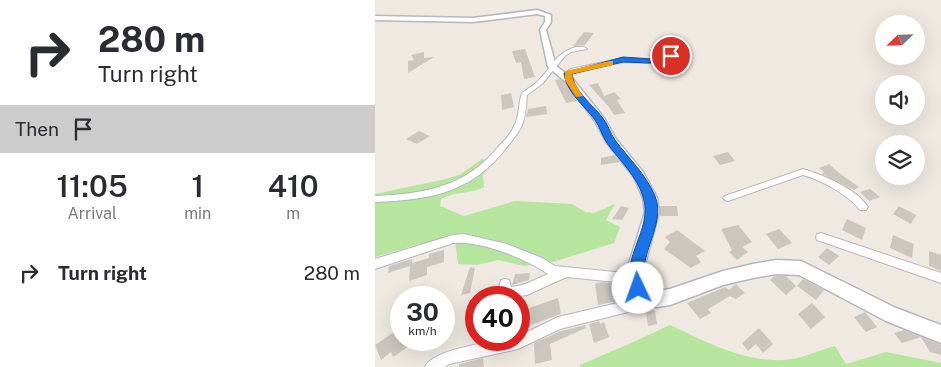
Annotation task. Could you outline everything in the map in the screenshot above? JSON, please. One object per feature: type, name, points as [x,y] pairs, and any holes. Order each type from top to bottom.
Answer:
[{"type":"street","points":[[375,18],[473,20],[544,12],[548,14],[548,20],[543,30],[553,67],[569,80],[603,125],[611,141],[639,175],[650,198],[652,212],[637,264],[635,279],[638,288],[645,296],[657,300]]},
{"type":"street","points":[[375,200],[422,196],[442,191],[466,182],[484,169],[503,148],[519,124],[524,94],[541,83],[559,57],[577,48],[584,49]]},
{"type":"street","points":[[569,80],[568,73],[571,71],[623,60],[650,61],[676,55]]},
{"type":"street","points":[[727,198],[803,172],[817,176],[857,199],[863,207]]},
{"type":"street","points":[[821,237],[941,278]]},
{"type":"street","points":[[375,264],[453,239],[465,238],[503,247],[537,261],[553,271],[635,279]]},
{"type":"street","points":[[432,367],[447,358],[518,343],[558,323],[657,300],[723,278],[776,267],[801,268],[892,315],[941,334]]},
{"type":"street","points":[[505,284],[505,293],[528,290],[539,282],[553,276],[573,273]]},
{"type":"green space","points":[[482,159],[488,160],[489,167],[483,175],[484,187],[474,191],[447,196],[441,199],[440,206],[464,216],[515,201],[572,204],[586,212],[594,213],[615,204],[606,220],[620,227],[614,243],[553,262],[524,266],[499,260],[477,265],[458,264],[455,240],[421,249],[420,244],[375,257],[375,194],[446,179],[461,174]]},
{"type":"green space","points":[[670,325],[696,338],[753,358],[789,360],[835,346],[846,364],[886,352],[941,363],[941,367],[580,367],[580,365]]},
{"type":"building","points":[[584,32],[594,33],[585,45],[573,46]]},
{"type":"building","points":[[525,49],[535,77],[524,79],[521,62],[516,63],[512,51]]},
{"type":"building","points":[[424,52],[424,58],[434,57],[408,73],[408,61],[414,60],[411,55]]},
{"type":"building","points":[[560,79],[565,83],[577,101],[566,103],[555,80]]},
{"type":"building","points":[[598,83],[604,96],[614,92],[621,99],[617,100],[625,113],[614,115],[589,85]]},
{"type":"building","points":[[511,93],[514,107],[502,110],[501,95]]},
{"type":"building","points":[[546,106],[547,114],[526,117],[528,109]]},
{"type":"building","points":[[419,131],[430,136],[417,144],[406,139]]},
{"type":"building","points":[[728,152],[735,161],[720,165],[713,156]]},
{"type":"building","points":[[614,155],[620,162],[601,165],[601,158]]},
{"type":"building","points":[[829,164],[859,187],[854,190],[822,174],[824,172],[819,168]]},
{"type":"building","points":[[870,189],[880,197],[869,201],[860,192]]},
{"type":"building","points":[[621,206],[629,208],[622,220],[612,219]]},
{"type":"building","points":[[660,206],[677,206],[678,216],[660,216]]},
{"type":"building","points":[[899,206],[916,215],[911,224],[893,214]]},
{"type":"building","points":[[847,219],[866,228],[862,240],[842,230]]},
{"type":"building","points":[[738,225],[752,242],[742,247],[748,252],[737,260],[729,252],[732,250],[721,229]]},
{"type":"building","points":[[779,229],[792,243],[778,249],[766,234]]},
{"type":"building","points":[[677,230],[705,251],[696,256],[701,262],[691,268],[664,249],[670,242],[665,237]]},
{"type":"building","points":[[893,235],[914,244],[912,258],[890,248]]},
{"type":"building","points":[[827,248],[839,256],[829,265],[818,257]]},
{"type":"building","points":[[444,250],[444,262],[427,267],[427,275],[409,281],[410,266],[388,273],[389,266],[412,259],[412,263],[429,258],[429,254]]},
{"type":"building","points":[[929,251],[941,255],[941,271],[929,266]]},
{"type":"building","points":[[470,267],[475,268],[471,286],[465,286],[465,294],[461,295]]},
{"type":"building","points":[[530,273],[529,280],[512,285],[515,274]]},
{"type":"building","points":[[774,276],[786,276],[796,286],[786,295],[770,280]]},
{"type":"building","points":[[803,279],[824,290],[816,300],[797,286]]},
{"type":"building","points":[[601,282],[627,285],[628,287],[616,290],[618,301],[598,305],[595,284]]},
{"type":"building","points":[[736,284],[745,293],[736,299],[730,296],[708,309],[711,313],[700,319],[687,303],[725,287],[729,290]]},
{"type":"building","points":[[558,298],[561,314],[530,325],[530,308]]},
{"type":"building","points":[[812,303],[825,317],[811,329],[798,314]]},
{"type":"building","points":[[655,310],[657,324],[648,326],[646,311]]},
{"type":"building","points":[[865,312],[877,327],[866,332],[854,317]]},
{"type":"building","points":[[599,321],[600,324],[604,322],[609,337],[594,343],[589,324]]},
{"type":"building","points":[[585,325],[586,328],[550,344],[552,360],[535,364],[534,343],[561,331]]},
{"type":"building","points":[[759,328],[773,344],[763,353],[756,344],[748,351],[742,343]]},
{"type":"building","points":[[904,330],[941,345],[941,355],[930,352],[921,337],[902,343],[894,333]]},
{"type":"building","points":[[390,335],[390,351],[402,351],[393,357],[391,352],[381,360],[375,345]]},
{"type":"building","points":[[483,358],[484,367],[459,367],[459,364]]},
{"type":"slow traffic","points":[[579,96],[569,80],[568,73],[610,63]]},
{"type":"route","points":[[638,288],[635,279],[637,264],[652,212],[650,198],[639,175],[611,141],[600,120],[579,96],[569,80],[568,73],[623,60],[650,61],[671,56]]}]
